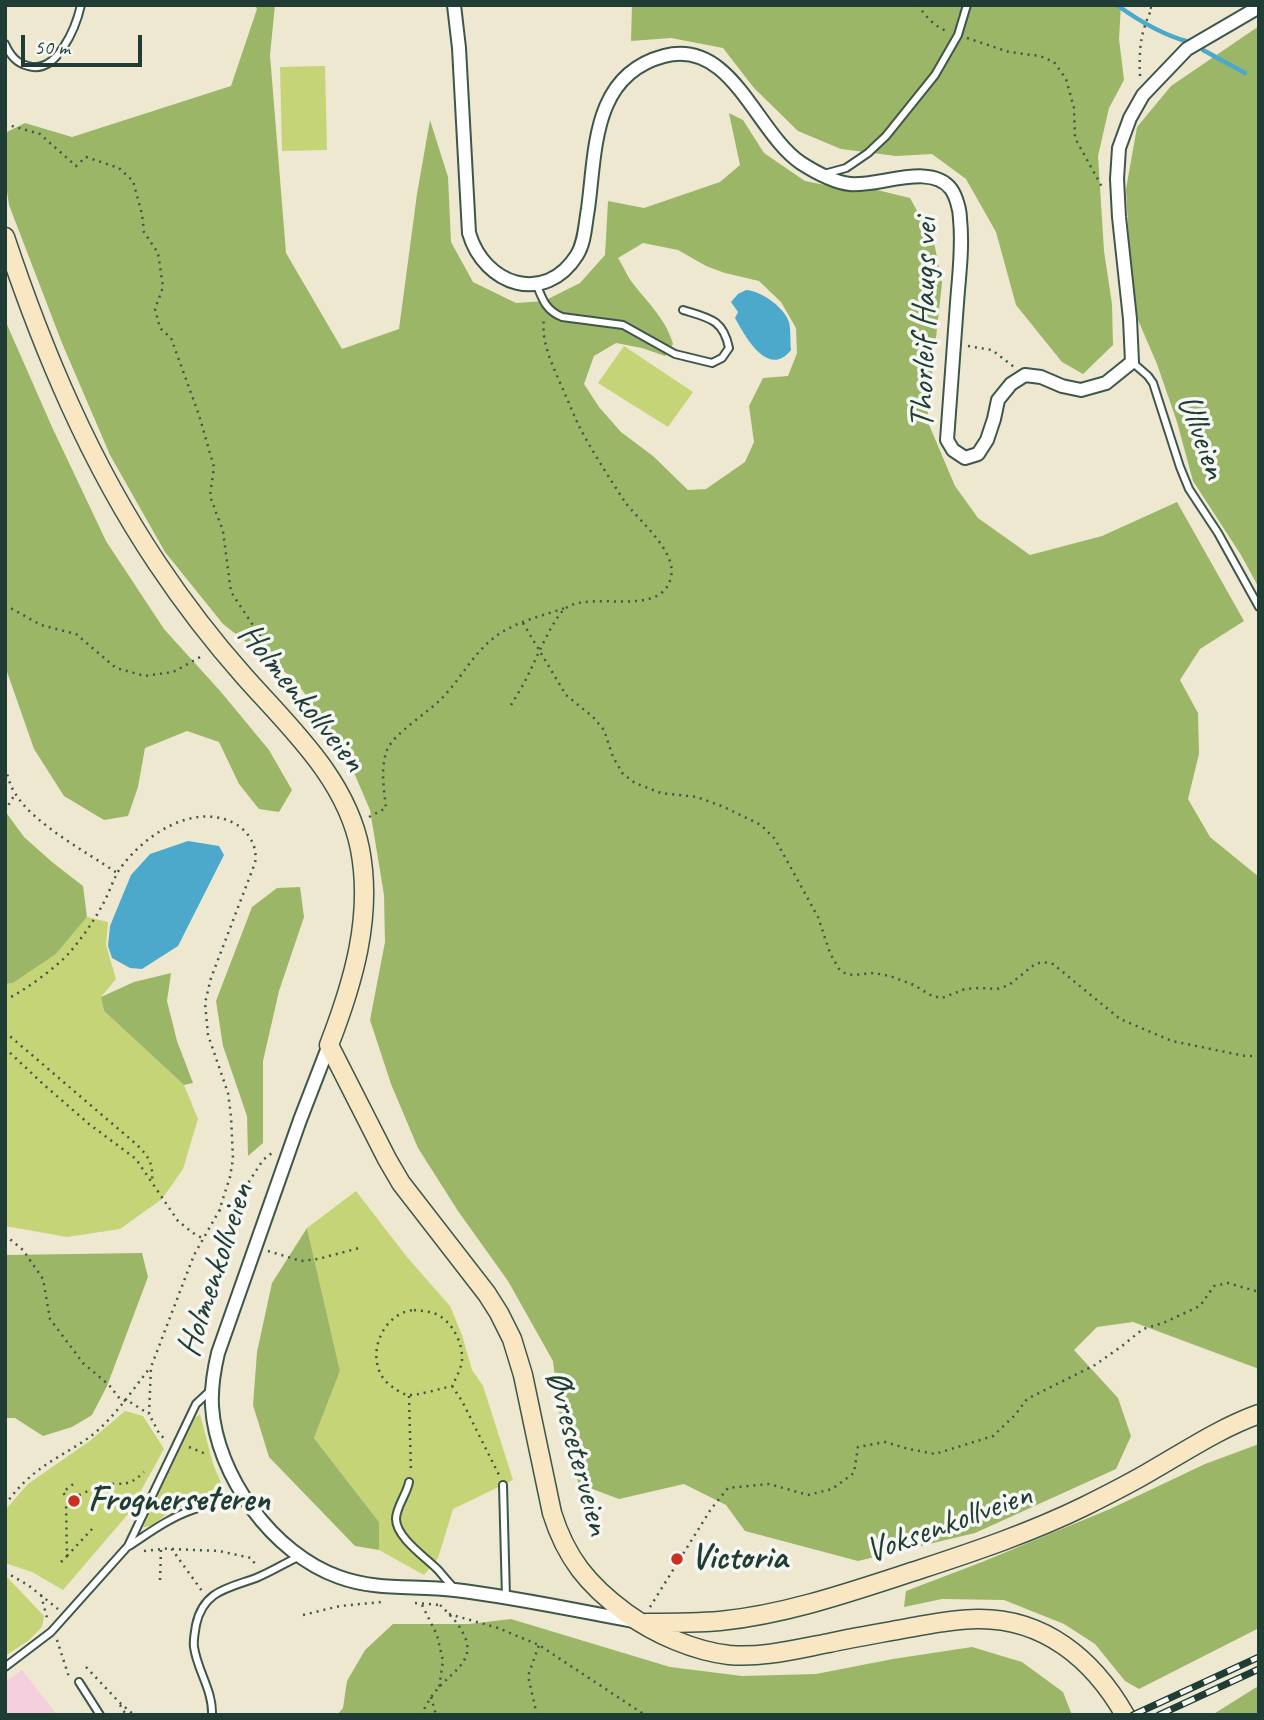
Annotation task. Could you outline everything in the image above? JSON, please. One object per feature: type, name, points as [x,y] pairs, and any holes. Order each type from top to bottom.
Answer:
[{"type":"main road","name":"Holmenkollveien","points":[[5,237],[65,394],[118,498],[155,561],[219,647],[297,733],[325,769],[346,807],[360,848],[363,866],[363,911],[361,935],[349,991],[329,1045]]},
{"type":"main road","name":"Øvreseterveien","points":[[329,1045],[401,1184],[487,1294],[506,1325],[526,1384],[552,1513],[559,1534],[575,1564],[600,1593],[640,1623],[708,1651],[730,1655],[791,1651],[952,1621],[977,1619],[1015,1623],[1051,1636],[1067,1647],[1096,1673],[1125,1715]]},
{"type":"main road","name":"Voksenkollveien","points":[[640,1623],[684,1624],[739,1618],[852,1592],[934,1565],[1083,1507],[1223,1429],[1259,1414]]},
{"type":"street","points":[[454,5],[459,48],[468,221],[472,244],[485,264],[505,279],[536,283]]},
{"type":"street","points":[[1026,375],[1081,390],[1106,383],[1132,362],[1119,217],[1119,148],[1130,118],[1147,92],[1187,49],[1259,7]]},
{"type":"street","name":"Thorleif Haugs vei","points":[[536,283],[559,274],[576,256],[582,245],[600,119],[619,84],[646,62],[664,56],[691,55],[712,63],[736,86],[778,140],[799,162],[822,175],[848,184],[928,176],[943,182],[952,190],[960,215],[961,250],[947,440],[953,450],[965,458],[978,454],[987,440],[998,400],[1011,384],[1026,375]]},
{"type":"street","name":"Holmenkollveien","points":[[329,1045],[218,1353],[212,1389],[214,1422],[226,1462],[246,1500],[275,1535],[300,1556],[319,1569],[350,1581],[374,1586],[455,1590],[506,1597],[640,1623]]},
{"type":"lane","points":[[5,44],[11,56],[19,63],[33,68],[48,65],[68,40],[81,5]]},
{"type":"lane","points":[[822,175],[846,168],[886,136],[934,75],[958,35],[967,5]]},
{"type":"lane","points":[[536,283],[549,309],[562,317],[622,326],[675,354],[712,363],[722,358],[729,348],[726,334],[712,318],[684,310]]},
{"type":"lane","name":"Ullveien","points":[[1132,362],[1153,383],[1189,489],[1218,533],[1259,607]]},
{"type":"lane","name":"Holmenkollveien","points":[[5,1667],[51,1632],[128,1546],[196,1404],[212,1389]]},
{"type":"lane","points":[[410,1482],[396,1518],[397,1523],[416,1551],[437,1569],[455,1590]]},
{"type":"lane","points":[[503,1485],[506,1597]]},
{"type":"lane","points":[[128,1546],[190,1510],[211,1504],[246,1500]]},
{"type":"lane","points":[[212,1715],[213,1703],[194,1647],[199,1614],[208,1599],[228,1587],[262,1575],[300,1556]]},
{"type":"lane","points":[[79,1682],[100,1715]]},
{"type":"path","points":[[918,5],[939,29],[1009,52],[1040,56],[1054,62],[1066,79],[1074,108],[1075,138],[1119,217]]},
{"type":"path","points":[[1141,5],[1152,8],[1143,27],[1139,48],[1140,79],[1147,92]]},
{"type":"path","points":[[5,124],[40,134],[76,166],[86,157],[119,169],[133,181],[144,232],[158,253],[163,287],[155,309],[160,328],[171,338],[199,415],[214,467],[210,496],[223,531],[230,592],[281,666],[278,684],[263,696]]},
{"type":"path","points":[[353,825],[386,808],[382,772],[388,748],[409,726],[442,699],[480,650],[496,635],[584,601],[639,601],[655,597],[666,588],[671,576],[670,561],[664,549],[626,503],[579,426],[548,355],[543,321],[549,309]]},
{"type":"path","points":[[955,337],[970,348],[992,350],[1026,375]]},
{"type":"path","points":[[5,605],[41,625],[76,634],[116,668],[145,676],[173,671],[207,653]]},
{"type":"path","points":[[511,705],[550,629],[565,608]]},
{"type":"path","points":[[523,623],[566,695],[593,717],[604,730],[623,774],[635,783],[661,793],[697,797],[724,807],[761,825],[775,839],[818,916],[839,969],[846,974],[874,973],[890,976],[942,999],[965,989],[997,989],[1009,985],[1035,964],[1043,962],[1053,964],[1120,1019],[1172,1041],[1245,1056],[1259,1056]]},
{"type":"path","points":[[5,768],[15,794],[48,828],[117,873]]},
{"type":"path","points":[[5,811],[15,794]]},
{"type":"path","points":[[5,1000],[25,989],[68,954],[90,926],[117,873],[131,855],[166,827],[191,819],[220,818],[242,828],[248,835],[255,848],[255,863],[211,978],[205,1003],[208,1035],[228,1093],[231,1116],[233,1159],[219,1211],[194,1255],[151,1367],[108,1420],[89,1437],[39,1469],[15,1491],[5,1505]]},
{"type":"path","points":[[5,1032],[149,1157],[152,1183]]},
{"type":"path","points":[[5,1048],[89,1124],[136,1159],[178,1221],[204,1238]]},
{"type":"path","points":[[219,1211],[239,1197],[269,1154],[289,1150]]},
{"type":"path","points":[[5,1235],[23,1250],[43,1279],[50,1319],[83,1363],[109,1385],[120,1399],[149,1414],[160,1435],[175,1447],[192,1447],[226,1462]]},
{"type":"path","points":[[255,1248],[301,1261],[359,1248]]},
{"type":"path","points":[[640,1623],[711,1509],[728,1488],[769,1484],[808,1495],[832,1489],[853,1473],[858,1447],[885,1442],[935,1454],[993,1436],[1027,1399],[1095,1364],[1143,1329],[1200,1306],[1214,1286],[1228,1283],[1259,1292]]},
{"type":"path","points":[[407,1311],[437,1314],[455,1332],[461,1349],[462,1360],[457,1378],[452,1386],[409,1396],[392,1387],[379,1372],[376,1357],[379,1342],[395,1315],[407,1311]]},
{"type":"path","points":[[149,1414],[151,1367]]},
{"type":"path","points":[[452,1386],[468,1411],[503,1485]]},
{"type":"path","points":[[409,1396],[410,1482]]},
{"type":"path","points":[[68,1501],[102,1486],[128,1484],[144,1472]]},
{"type":"path","points":[[67,1556],[68,1501],[63,1492],[77,1481]]},
{"type":"path","points":[[61,1562],[92,1529]]},
{"type":"path","points":[[128,1546],[146,1552],[161,1549],[219,1551],[251,1558],[262,1575]]},
{"type":"path","points":[[160,1580],[161,1549]]},
{"type":"path","points":[[172,1549],[199,1588]]},
{"type":"path","points":[[5,1572],[41,1595],[66,1616]]},
{"type":"path","points":[[418,1588],[421,1604],[437,1635],[443,1661],[439,1688]]},
{"type":"path","points":[[418,1588],[449,1614],[467,1641],[463,1664],[431,1697],[421,1715]]},
{"type":"path","points":[[41,1595],[51,1632],[59,1643],[70,1680]]},
{"type":"path","points":[[303,1615],[340,1606],[383,1601]]},
{"type":"path","points":[[411,1602],[440,1605]]},
{"type":"path","points":[[449,1614],[498,1628],[539,1645],[645,1715]]},
{"type":"path","points":[[537,1715],[528,1676],[539,1645]]},
{"type":"path","points":[[86,1667],[118,1702],[134,1715]]},
{"type":"path","points":[[431,1697],[436,1715]]},
{"type":"path","points":[[118,1702],[126,1715]]},
{"type":"shaded area","points":[[22,1670],[57,1715],[5,1715],[5,1682]]},
{"type":"green space","points":[[255,5],[275,5],[270,55],[286,253],[342,349],[399,329],[430,120],[448,177],[451,242],[473,282],[516,303],[544,301],[580,283],[605,255],[608,201],[644,208],[720,182],[740,165],[729,113],[743,120],[764,153],[805,181],[845,189],[873,189],[910,198],[934,242],[942,283],[927,420],[955,486],[978,518],[1030,555],[1102,536],[1177,502],[1244,621],[1200,649],[1180,680],[1198,713],[1199,754],[1188,799],[1210,837],[1259,877],[1259,1369],[1133,1322],[1097,1327],[1074,1350],[1118,1398],[1131,1436],[1116,1469],[975,1533],[858,1561],[745,1531],[726,1505],[684,1484],[619,1499],[579,1484],[563,1442],[553,1361],[508,1281],[458,1211],[418,1148],[391,1084],[370,1020],[385,942],[384,895],[370,810],[343,747],[295,680],[223,624],[165,552],[110,455],[62,343],[9,205],[5,177],[5,133],[25,123],[72,137],[231,86],[257,9]],"holes":[[[643,243],[678,250],[706,266],[759,281],[781,302],[796,328],[797,353],[788,376],[763,378],[749,406],[754,442],[745,462],[706,489],[688,490],[653,456],[621,432],[599,407],[584,384],[594,356],[616,343],[665,356],[673,344],[669,334],[618,258]]]},
{"type":"green space","points":[[632,5],[1121,5],[1119,39],[1124,80],[1109,108],[1098,156],[1104,251],[1112,304],[1113,345],[1083,374],[1062,362],[1016,305],[996,232],[966,179],[932,154],[896,156],[841,149],[798,131],[754,88],[723,48],[671,38],[631,41]]},
{"type":"green space","points":[[1259,26],[1259,588],[1193,481],[1177,422],[1138,320],[1130,261],[1126,189],[1137,127],[1171,86]]},
{"type":"green space","points":[[325,66],[327,150],[282,151],[280,67]]},
{"type":"green space","points":[[5,320],[106,541],[164,629],[269,750],[292,790],[279,812],[259,809],[239,784],[219,742],[187,731],[145,748],[138,787],[128,816],[104,820],[64,796],[34,749],[5,666]]},
{"type":"green space","points":[[624,346],[693,392],[668,427],[598,383]]},
{"type":"green space","points":[[5,811],[24,837],[83,886],[87,917],[56,954],[13,983],[5,984]]},
{"type":"green space","points":[[300,887],[304,917],[279,991],[263,1061],[263,1143],[248,1156],[247,1116],[223,1046],[216,1001],[252,907],[277,888]]},
{"type":"green space","points":[[87,917],[108,922],[106,945],[116,979],[101,997],[104,1011],[184,1085],[198,1119],[183,1169],[162,1199],[120,1229],[67,1237],[5,1226],[5,984],[13,983],[56,954]]},
{"type":"green space","points":[[171,973],[167,1001],[177,1041],[193,1083],[184,1085],[104,1011],[101,997],[134,982]]},
{"type":"green space","points":[[356,1191],[407,1257],[450,1306],[472,1370],[483,1386],[513,1480],[453,1509],[438,1558],[424,1575],[379,1550],[379,1522],[314,1438],[340,1371],[307,1228]]},
{"type":"green space","points":[[307,1228],[340,1371],[314,1438],[379,1522],[379,1550],[355,1546],[269,1457],[253,1405],[257,1352],[272,1283]]},
{"type":"green space","points":[[142,1253],[148,1277],[107,1386],[92,1415],[72,1427],[43,1436],[15,1418],[5,1418],[5,1255]]},
{"type":"green space","name":"Frognerseteren","points":[[125,1411],[143,1416],[164,1449],[128,1514],[63,1590],[32,1572],[5,1563],[7,1508],[28,1484],[91,1440]]},
{"type":"green space","points":[[200,1414],[213,1464],[225,1493],[220,1497],[180,1508],[153,1525],[143,1527],[195,1418]]},
{"type":"green space","points":[[1259,1444],[1259,1628],[1139,1689],[1125,1681],[1095,1644],[1064,1624],[1004,1600],[942,1599],[904,1607],[906,1591],[1110,1509],[1205,1464]]},
{"type":"green space","points":[[5,1577],[44,1616],[42,1627],[28,1641],[5,1656]]},
{"type":"green space","points":[[511,1619],[670,1667],[742,1676],[816,1674],[972,1647],[1022,1662],[1063,1692],[1072,1715],[337,1715],[343,1708],[347,1681],[365,1650],[393,1624],[469,1624]]},
{"type":"green space","points":[[1259,1686],[1259,1715],[1212,1715],[1255,1688]]},
{"type":"water","points":[[746,290],[771,301],[786,316],[790,325],[791,350],[782,358],[774,360],[758,352],[735,318],[738,312],[731,302]]},
{"type":"water","points":[[188,841],[219,846],[224,855],[178,946],[142,969],[130,968],[112,958],[108,946],[110,926],[131,875],[150,854]]},
{"type":"waterway","points":[[1117,5],[1152,27],[1189,42]]},
{"type":"waterway","points":[[1203,50],[1245,73]]},
{"type":"railway","points":[[1133,1715],[1259,1657]]},
{"type":"railway","points":[[1159,1715],[1259,1669]]},
{"type":"place","name":"Frognerseteren","points":[[74,1501]]},
{"type":"place","name":"Victoria","points":[[677,1559]]}]
